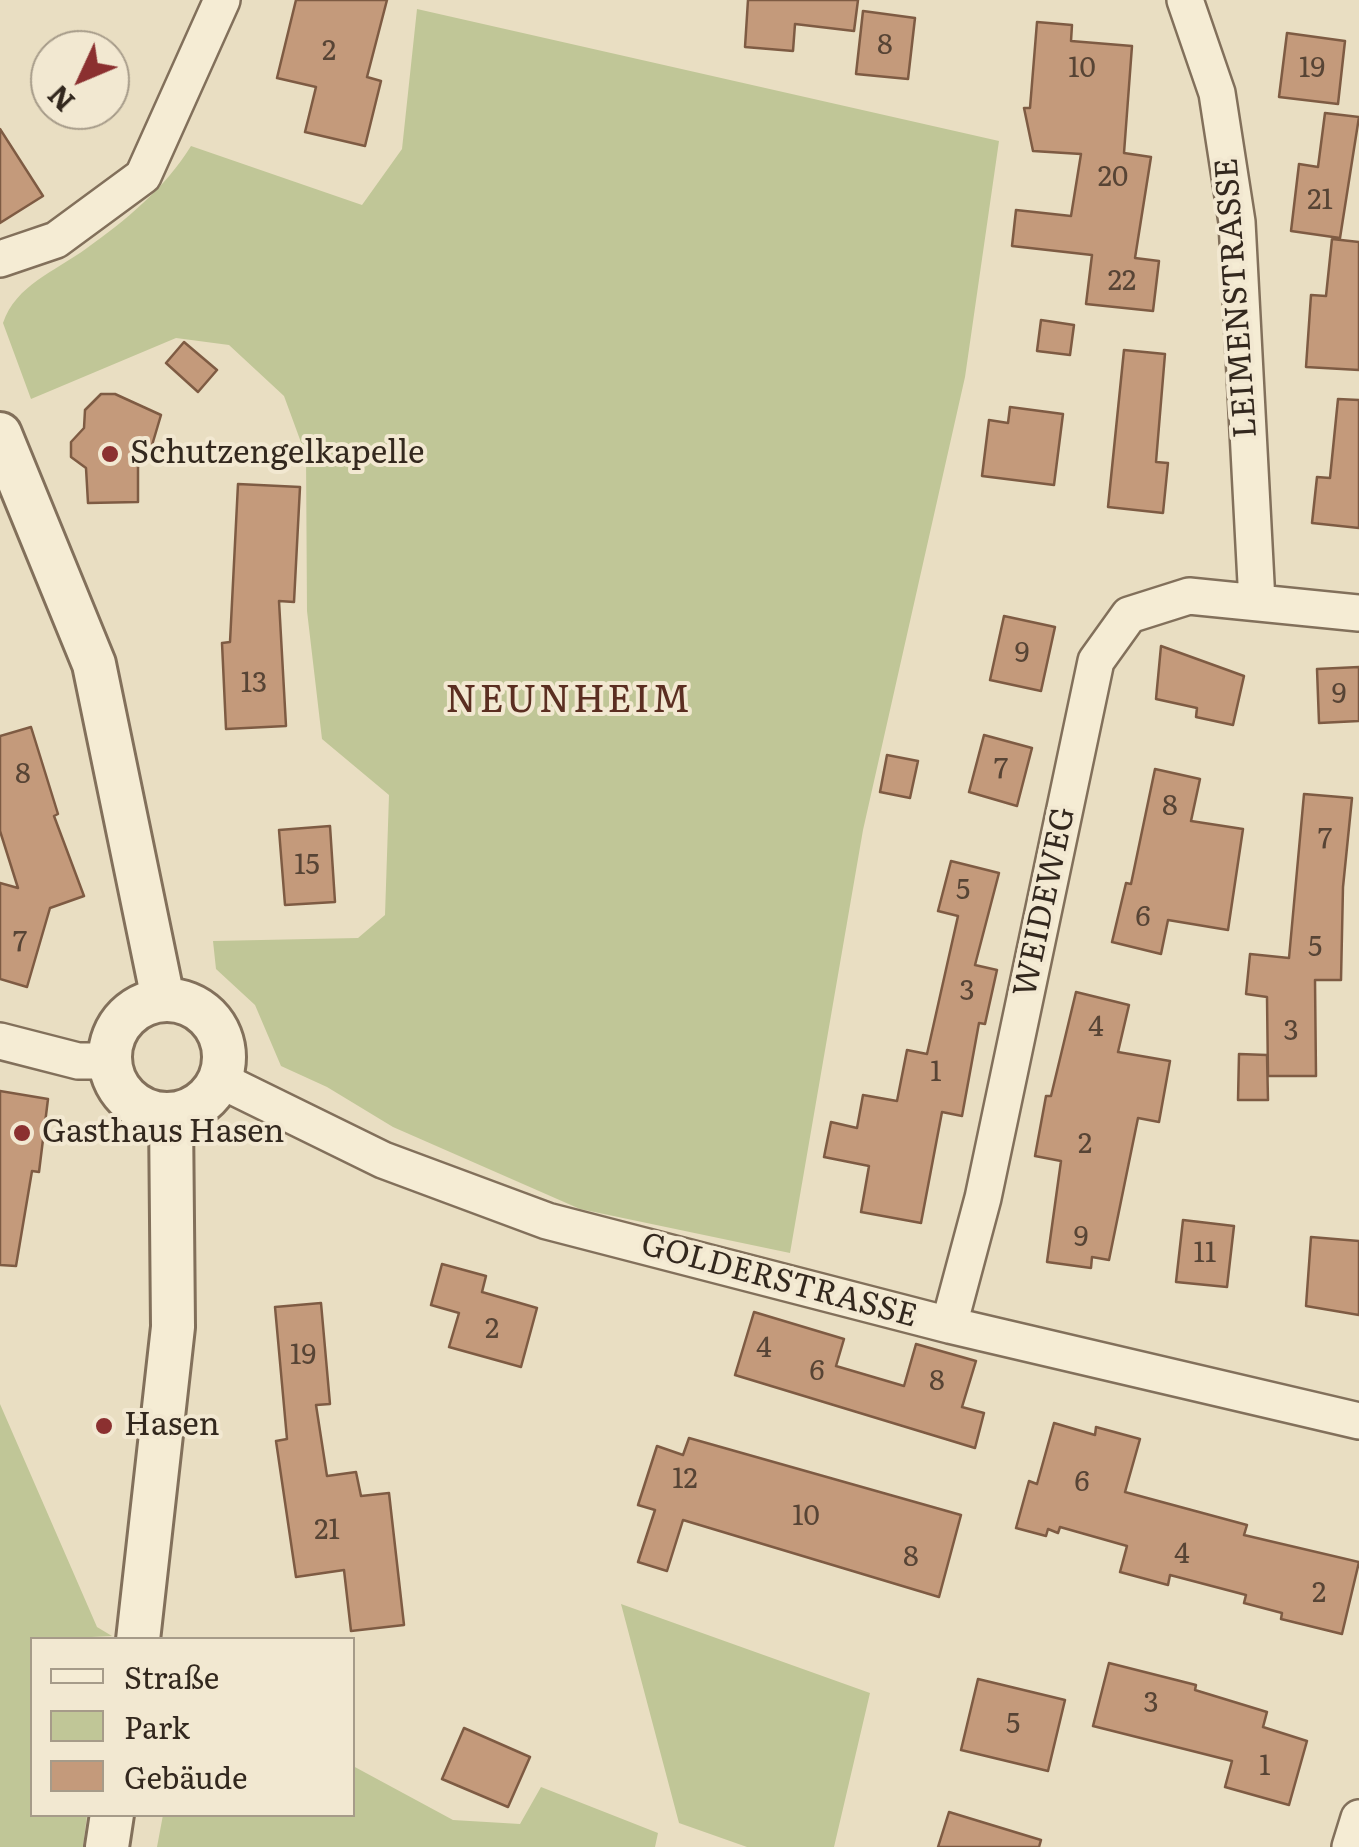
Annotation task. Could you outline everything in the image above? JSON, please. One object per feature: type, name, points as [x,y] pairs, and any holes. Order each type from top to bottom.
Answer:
[{"type":"street","points":[[0,259],[56,240],[143,176],[222,0]]},
{"type":"street","name":"LEIMENSTRASSE","points":[[1184,0],[1217,93],[1238,222],[1257,602]]},
{"type":"street","points":[[0,434],[94,664],[163,999]]},
{"type":"street","name":"WEIDEWEG","points":[[949,1325],[983,1198],[1096,661],[1130,614],[1190,596],[1359,614]]},
{"type":"street","points":[[163,999],[186,1002],[206,1014],[220,1034],[225,1057],[220,1080],[209,1097],[191,1109],[171,1114],[148,1112],[129,1100],[115,1083],[110,1060],[112,1038],[123,1019],[141,1005],[163,999]]},
{"type":"street","points":[[0,1041],[78,1060],[110,1060]]},
{"type":"street","name":"GOLDERSTRASSE","points":[[220,1080],[383,1160],[547,1221],[949,1325],[1359,1421]]},
{"type":"street","points":[[138,1637],[173,1327],[171,1114]]},
{"type":"street","points":[[107,1847],[112,1817]]},
{"type":"street","points":[[1350,1847],[1359,1818]]},
{"type":"green space","points":[[417,9],[999,141],[965,377],[863,830],[790,1253],[580,1209],[393,1127],[327,1087],[281,1066],[255,1005],[216,969],[213,941],[358,938],[385,915],[389,795],[322,739],[307,611],[306,456],[284,396],[229,345],[176,338],[31,399],[3,323],[27,289],[130,215],[170,175],[191,146],[362,205],[402,149]]},
{"type":"green space","points":[[0,1404],[97,1627],[112,1636],[30,1637],[30,1817],[87,1817],[83,1847],[0,1847]]},
{"type":"green space","points":[[621,1604],[870,1693],[834,1847],[747,1847],[679,1823]]},
{"type":"green space","points":[[355,1767],[453,1820],[520,1824],[541,1787],[658,1833],[655,1847],[157,1847],[163,1817],[355,1817]]},
{"type":"building","points":[[296,0],[387,0],[367,77],[381,81],[365,146],[305,132],[316,87],[277,78]]},
{"type":"building","points":[[748,0],[858,0],[854,31],[795,24],[793,51],[745,47]]},
{"type":"building","points":[[863,11],[915,18],[908,79],[856,74]]},
{"type":"building","points":[[1037,22],[1072,25],[1071,41],[1132,46],[1124,153],[1151,157],[1135,258],[1159,261],[1153,311],[1086,304],[1092,255],[1012,246],[1016,210],[1071,216],[1081,154],[1033,151],[1024,108],[1030,108]]},
{"type":"building","points":[[1287,33],[1345,41],[1338,104],[1279,97]]},
{"type":"building","points":[[1325,113],[1359,117],[1340,238],[1291,231],[1299,164],[1318,167]]},
{"type":"building","points":[[0,129],[43,196],[0,223]]},
{"type":"building","points":[[1332,239],[1359,242],[1359,370],[1306,367],[1311,295],[1326,296]]},
{"type":"building","points":[[1041,320],[1074,325],[1070,355],[1037,351]]},
{"type":"building","points":[[184,342],[217,370],[198,392],[166,363]]},
{"type":"building","points":[[1124,350],[1165,354],[1156,462],[1168,463],[1163,513],[1108,507]]},
{"type":"building","name":"Schutzengelkapelle","points":[[101,394],[115,394],[161,415],[150,452],[138,467],[138,502],[88,503],[86,468],[71,457],[71,442],[84,428],[85,410]]},
{"type":"building","points":[[1338,399],[1359,400],[1359,528],[1312,523],[1317,477],[1330,478]]},
{"type":"building","points":[[1010,407],[1063,414],[1054,485],[982,476],[989,420],[1008,423]]},
{"type":"building","points":[[238,484],[300,487],[294,602],[279,601],[286,726],[226,729],[222,643],[230,642]]},
{"type":"building","points":[[1004,616],[1055,627],[1041,691],[990,680]]},
{"type":"building","points":[[1161,646],[1244,676],[1233,725],[1196,717],[1197,708],[1156,699]]},
{"type":"building","points":[[1359,667],[1359,721],[1319,723],[1317,669]]},
{"type":"building","points":[[31,727],[58,814],[54,816],[84,896],[50,908],[27,987],[0,979],[0,883],[18,888],[0,831],[0,736]]},
{"type":"building","points":[[984,735],[1032,748],[1017,806],[969,792]]},
{"type":"building","points":[[887,755],[918,761],[910,798],[880,792]]},
{"type":"building","points":[[1155,769],[1200,779],[1191,821],[1243,829],[1228,930],[1168,920],[1161,954],[1112,942],[1126,883],[1131,884]]},
{"type":"building","points":[[1304,794],[1352,798],[1343,887],[1341,980],[1315,980],[1316,1076],[1268,1076],[1267,997],[1246,994],[1250,954],[1289,958]]},
{"type":"building","points":[[330,826],[335,902],[285,905],[279,830]]},
{"type":"building","points":[[951,861],[999,873],[975,965],[997,970],[985,1024],[979,1023],[962,1116],[942,1112],[921,1223],[861,1212],[869,1166],[824,1157],[831,1122],[857,1128],[863,1095],[897,1101],[907,1050],[927,1054],[958,916],[938,911]]},
{"type":"building","points":[[1076,992],[1129,1005],[1118,1052],[1170,1061],[1159,1122],[1138,1118],[1109,1260],[1092,1257],[1091,1268],[1047,1262],[1061,1161],[1035,1156],[1046,1096],[1051,1096]]},
{"type":"building","points":[[1239,1054],[1267,1055],[1268,1100],[1238,1100]]},
{"type":"building","points":[[0,1091],[48,1099],[39,1172],[32,1171],[16,1266],[0,1265]]},
{"type":"building","points":[[1183,1220],[1234,1226],[1227,1287],[1176,1282]]},
{"type":"building","points":[[1311,1237],[1359,1241],[1359,1315],[1306,1306]]},
{"type":"building","points":[[442,1264],[486,1276],[482,1292],[537,1308],[521,1367],[449,1347],[459,1313],[431,1305]]},
{"type":"building","points":[[321,1303],[330,1404],[316,1405],[327,1476],[356,1472],[361,1496],[389,1493],[404,1625],[351,1631],[344,1570],[296,1577],[276,1441],[287,1439],[275,1307]]},
{"type":"building","points":[[754,1312],[844,1339],[836,1366],[904,1386],[916,1344],[976,1361],[962,1407],[984,1413],[975,1448],[735,1375]]},
{"type":"building","points":[[1054,1423],[1095,1435],[1096,1427],[1140,1439],[1125,1492],[1247,1525],[1244,1535],[1359,1562],[1342,1634],[1281,1619],[1282,1613],[1244,1603],[1246,1595],[1170,1575],[1168,1585],[1120,1572],[1127,1546],[1060,1527],[1058,1533],[1048,1529],[1046,1536],[1016,1528],[1029,1481],[1037,1484]]},
{"type":"building","points":[[689,1438],[961,1515],[939,1597],[683,1520],[667,1571],[638,1562],[655,1510],[638,1505],[657,1446],[683,1455]]},
{"type":"building","points":[[1109,1663],[1196,1685],[1195,1690],[1267,1712],[1263,1727],[1307,1741],[1289,1805],[1225,1787],[1232,1761],[1093,1726]]},
{"type":"building","points":[[978,1679],[1065,1700],[1048,1771],[961,1750]]},
{"type":"building","points":[[464,1728],[530,1757],[508,1807],[442,1779]]},
{"type":"building","points":[[949,1812],[1041,1840],[1039,1847],[938,1847]]},
{"type":"place","name":"Schutzengelkapelle","points":[[110,454]]},
{"type":"place","name":"Gasthaus Hasen","points":[[22,1133]]},
{"type":"place","name":"Hasen","points":[[104,1426]]},
{"type":"district","name":"NEUNHEIM","points":[[569,701]]}]
